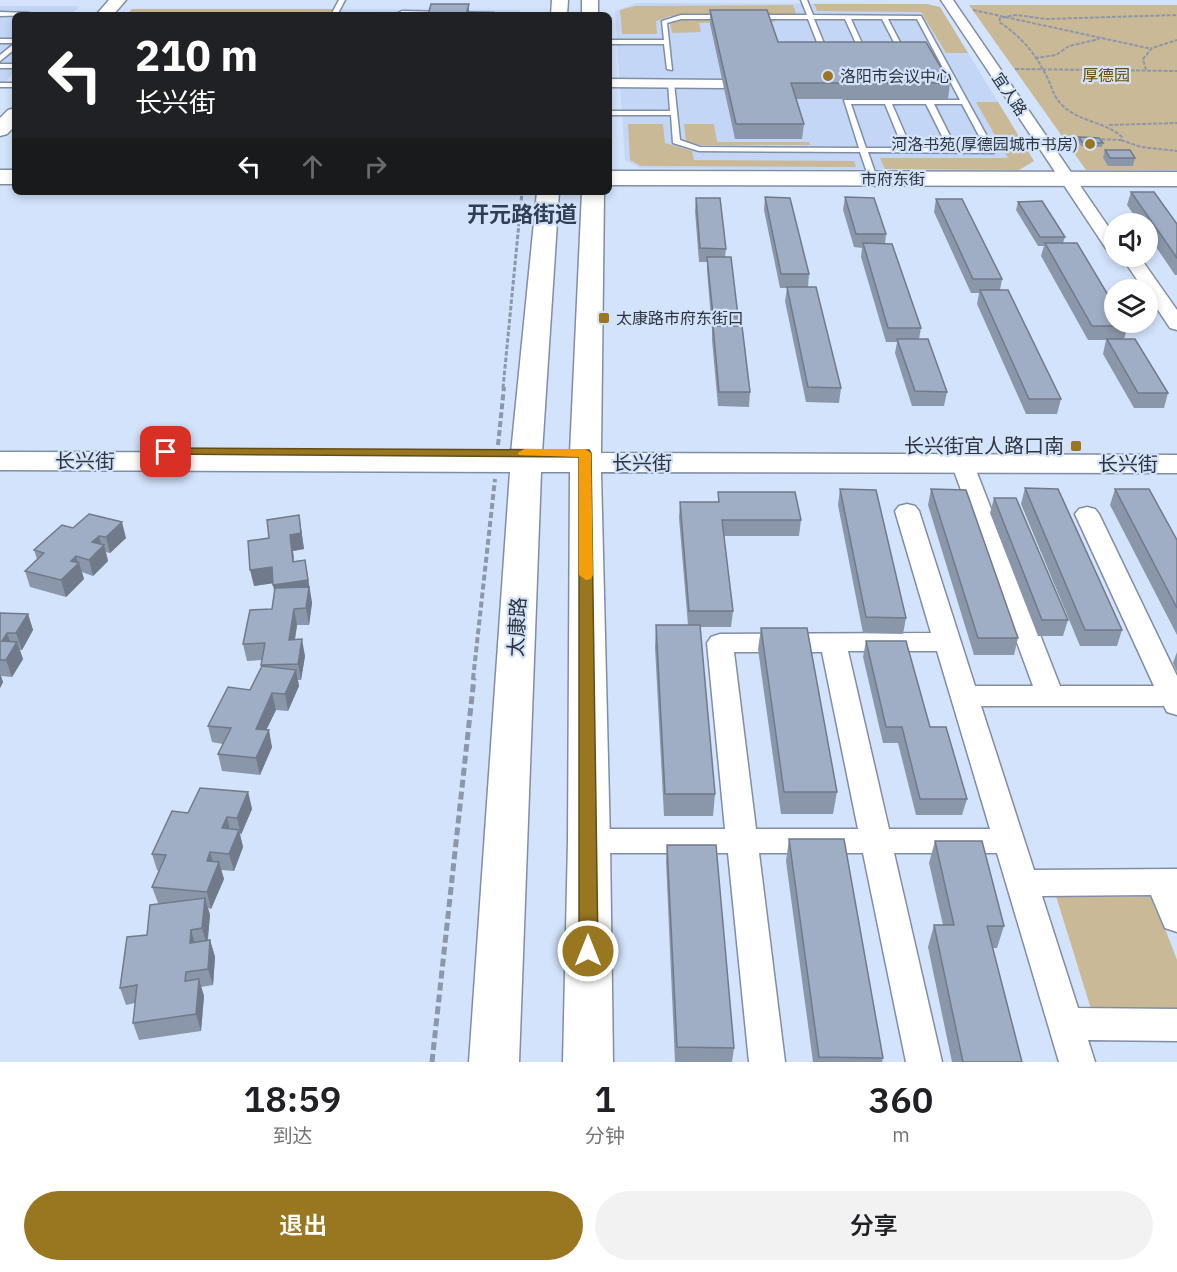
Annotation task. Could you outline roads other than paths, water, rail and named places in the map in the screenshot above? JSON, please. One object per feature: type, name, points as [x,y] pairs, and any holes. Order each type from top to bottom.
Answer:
[{"type":"main road","points":[[98,12],[109,0]]},
{"type":"main road","points":[[107,12],[118,0]]},
{"type":"main road","points":[[0,121],[12,107]]},
{"type":"main road","points":[[0,130],[12,117]]},
{"type":"main road","name":"市府东街","points":[[612,178],[1177,184]]},
{"type":"main road","name":"市府东街","points":[[1074,182],[1177,179]]},
{"type":"main road","name":"市府东街","points":[[612,185],[873,181]]},
{"type":"main road","name":"太康路","points":[[494,1062],[511,458],[548,195]]},
{"type":"main road","points":[[588,1062],[589,841],[585,458],[592,195]]},
{"type":"main road","name":"长兴街","points":[[0,451],[511,458]]},
{"type":"main road","name":"长兴街","points":[[0,461],[1177,454]]},
{"type":"main road","name":"长兴街","points":[[585,458],[1177,464]]},
{"type":"street","name":"宜人路","points":[[947,0],[1074,182],[1104,221]]},
{"type":"street","name":"宜人路","points":[[955,0],[1104,231]]},
{"type":"street","points":[[612,83],[723,84]]},
{"type":"street","points":[[1131,267],[1141,279]]},
{"type":"street","points":[[1158,299],[1177,324]]},
{"type":"street","points":[[1158,301],[1177,338]]},
{"type":"street","points":[[961,462],[1050,696]]},
{"type":"street","points":[[907,511],[1077,1062]]},
{"type":"street","points":[[964,696],[1050,696],[1175,701],[1165,656],[1087,514]]},
{"type":"street","points":[[833,642],[924,1062]]},
{"type":"street","points":[[767,1062],[720,643],[948,642]]},
{"type":"street","points":[[589,841],[1009,841]]},
{"type":"street","points":[[1022,884],[1170,882],[1177,918]]},
{"type":"street","points":[[1065,1024],[1174,1033]]},
{"type":"lane","points":[[804,0],[823,50],[832,50]]},
{"type":"lane","points":[[670,69],[664,22],[681,17],[728,17]]},
{"type":"lane","points":[[671,83],[676,141],[699,149],[991,151],[919,17],[740,17]]},
{"type":"lane","points":[[847,17],[862,50]]},
{"type":"lane","points":[[884,17],[901,50]]},
{"type":"lane","points":[[612,42],[667,42]]},
{"type":"lane","points":[[0,59],[12,46]]},
{"type":"lane","points":[[852,50],[872,50]]},
{"type":"lane","points":[[891,50],[910,50]]},
{"type":"lane","points":[[928,51],[937,51]]},
{"type":"lane","points":[[873,181],[847,102],[965,102]]},
{"type":"lane","points":[[888,102],[908,151]]},
{"type":"lane","points":[[929,102],[953,151]]},
{"type":"lane","points":[[612,113],[674,113]]},
{"type":"place","name":"洛阳市会议中心","points":[[828,76]]},
{"type":"place","name":"河洛书苑(厚德园城市书房)","points":[[1090,144]]},
{"type":"place","name":"太康路市府东街口","points":[[604,318]]},
{"type":"place","name":"长兴街宜人路口南","points":[[1076,446]]},
{"type":"district","name":"开元路街道","points":[[522,214]]},
{"type":"park label","name":"厚德园","points":[[1106,75]]}]
